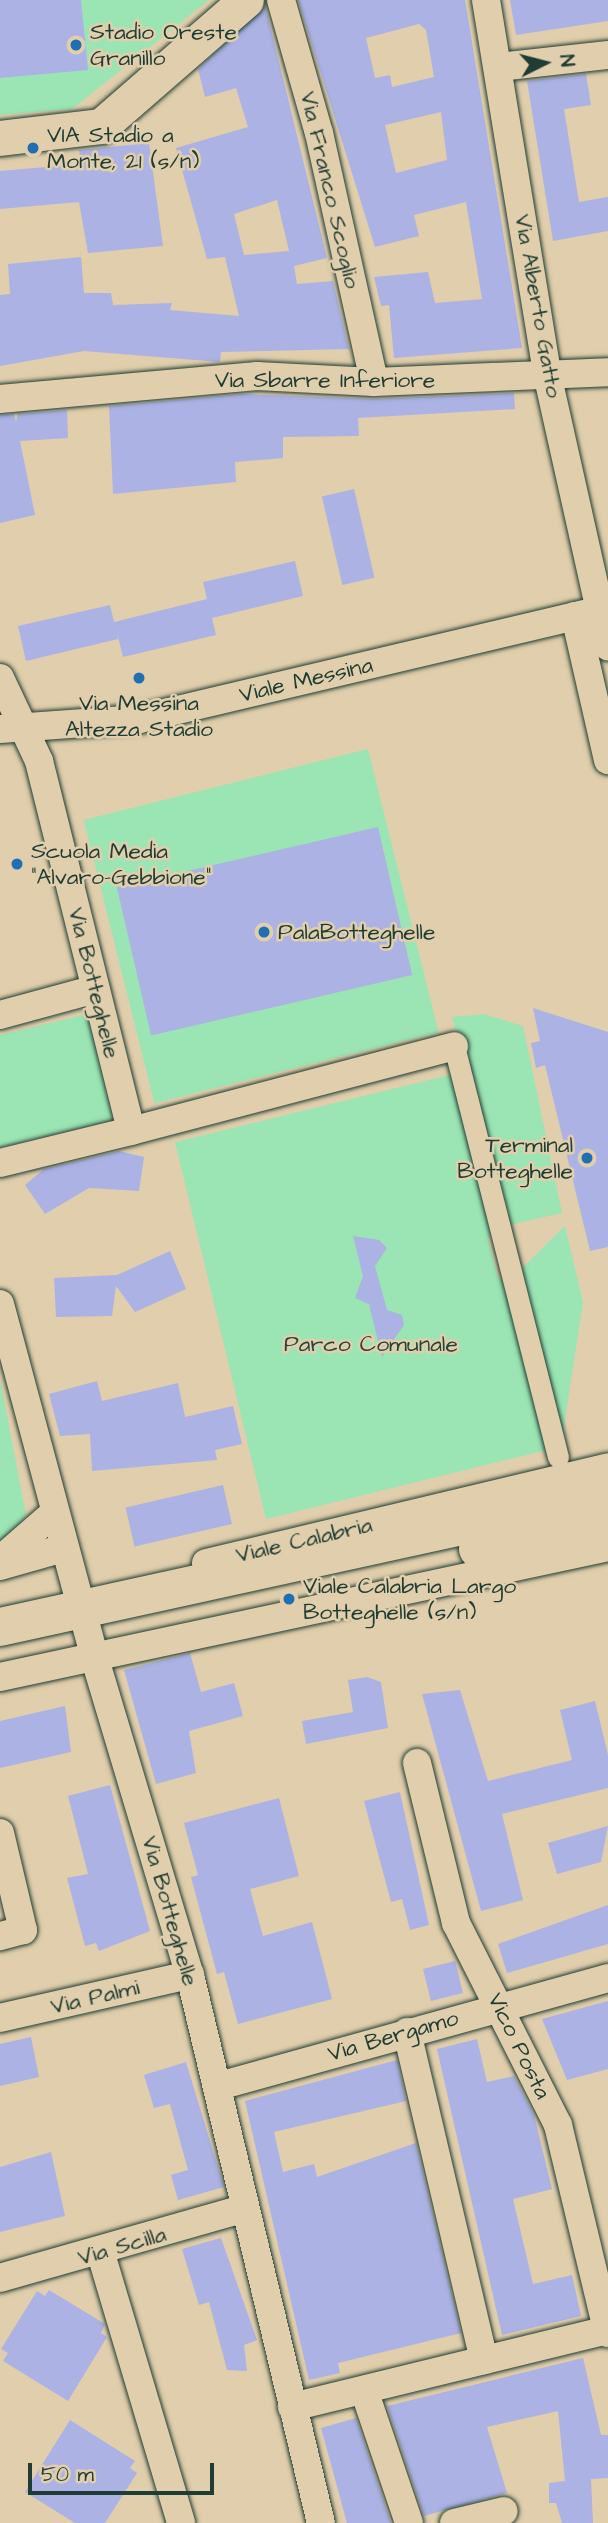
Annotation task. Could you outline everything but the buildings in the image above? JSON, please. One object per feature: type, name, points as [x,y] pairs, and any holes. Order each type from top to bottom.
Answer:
[{"type":"main road","name":"Viale Calabria","points":[[0,1652],[84,1622],[608,1476]]},
{"type":"main road","name":"Viale Calabria","points":[[0,1627],[84,1622],[608,1522]]},
{"type":"street","points":[[0,138],[101,127],[246,0]]},
{"type":"street","name":"Via Franco Scoglio","points":[[281,0],[319,133],[374,382]]},
{"type":"street","name":"Via Alberto Gatto","points":[[486,0],[548,378],[594,611]]},
{"type":"street","points":[[499,67],[608,55]]},
{"type":"street","name":"Via Sbarre Inferiore","points":[[0,399],[257,376],[374,382],[548,378],[608,372]]},
{"type":"street","points":[[594,611],[608,646]]},
{"type":"street","points":[[594,611],[608,760]]},
{"type":"street","name":"Viale Messina","points":[[10,727],[140,719],[594,611]]},
{"type":"street","name":"Via Botteghelle","points":[[0,678],[10,727],[39,761],[131,1130]]},
{"type":"street","points":[[0,1015],[96,989]]},
{"type":"street","points":[[0,1163],[454,1046],[558,1457]]},
{"type":"street","name":"Via Botteghelle","points":[[0,1304],[84,1622],[190,1975],[219,2086],[243,2209],[321,2523]]},
{"type":"street","points":[[0,1560],[55,1512]]},
{"type":"street","name":"Viale Calabria","points":[[0,1611],[84,1622],[608,1547]]},
{"type":"street","points":[[0,1566],[64,1548]]},
{"type":"street","name":"Viale Calabria","points":[[0,1677],[84,1622]]},
{"type":"street","name":"Vico Posta","points":[[417,1763],[456,1923],[500,2005],[558,2125],[608,2332]]},
{"type":"street","points":[[0,1833],[11,1933]]},
{"type":"street","name":"Via Palmi","points":[[0,2018],[190,1975]]},
{"type":"street","name":"Via Bergamo","points":[[219,2086],[500,2005],[608,1978]]},
{"type":"street","points":[[407,2032],[484,2360]]},
{"type":"street","name":"Via Scilla","points":[[0,2278],[101,2254],[243,2209]]},
{"type":"street","points":[[101,2254],[181,2523]]},
{"type":"street","points":[[292,2407],[608,2332]]},
{"type":"street","points":[[364,2390],[409,2523]]},
{"type":"street","points":[[454,2523],[504,2511]]},
{"type":"green space","name":"Stadio Oreste Granillo","points":[[0,0],[209,0],[72,109],[0,115]]},
{"type":"green space","name":"PalaBotteghelle","points":[[368,749],[439,1032],[154,1103],[84,820]]},
{"type":"green space","points":[[88,1014],[113,1120],[0,1147],[0,1035]]},
{"type":"green space","points":[[484,1014],[523,1026],[562,1213],[505,1226],[452,1017]]},
{"type":"green space","name":"Parco Comunale","points":[[458,1073],[495,1225],[488,1239],[498,1277],[512,1286],[551,1449],[266,1519],[175,1142]]},
{"type":"green space","points":[[565,1226],[583,1302],[561,1446],[517,1273]]},
{"type":"green space","points":[[0,1379],[26,1515],[0,1543]]},
{"type":"place","name":"Stadio Oreste Granillo","points":[[76,45]]},
{"type":"place","name":"VIA Stadio a Monte, 21 (s/n)","points":[[33,148]]},
{"type":"place","name":"Via Messina Altezza Stadio","points":[[139,678]]},
{"type":"place","name":"Scuola Media \"Alvaro-Gebbione\"","points":[[17,864]]},
{"type":"place","name":"PalaBotteghelle","points":[[264,932]]},
{"type":"place","name":"Terminal Botteghelle","points":[[587,1158]]},
{"type":"place","name":"Viale Calabria Largo Botteghelle (s/n)","points":[[289,1599]]}]
